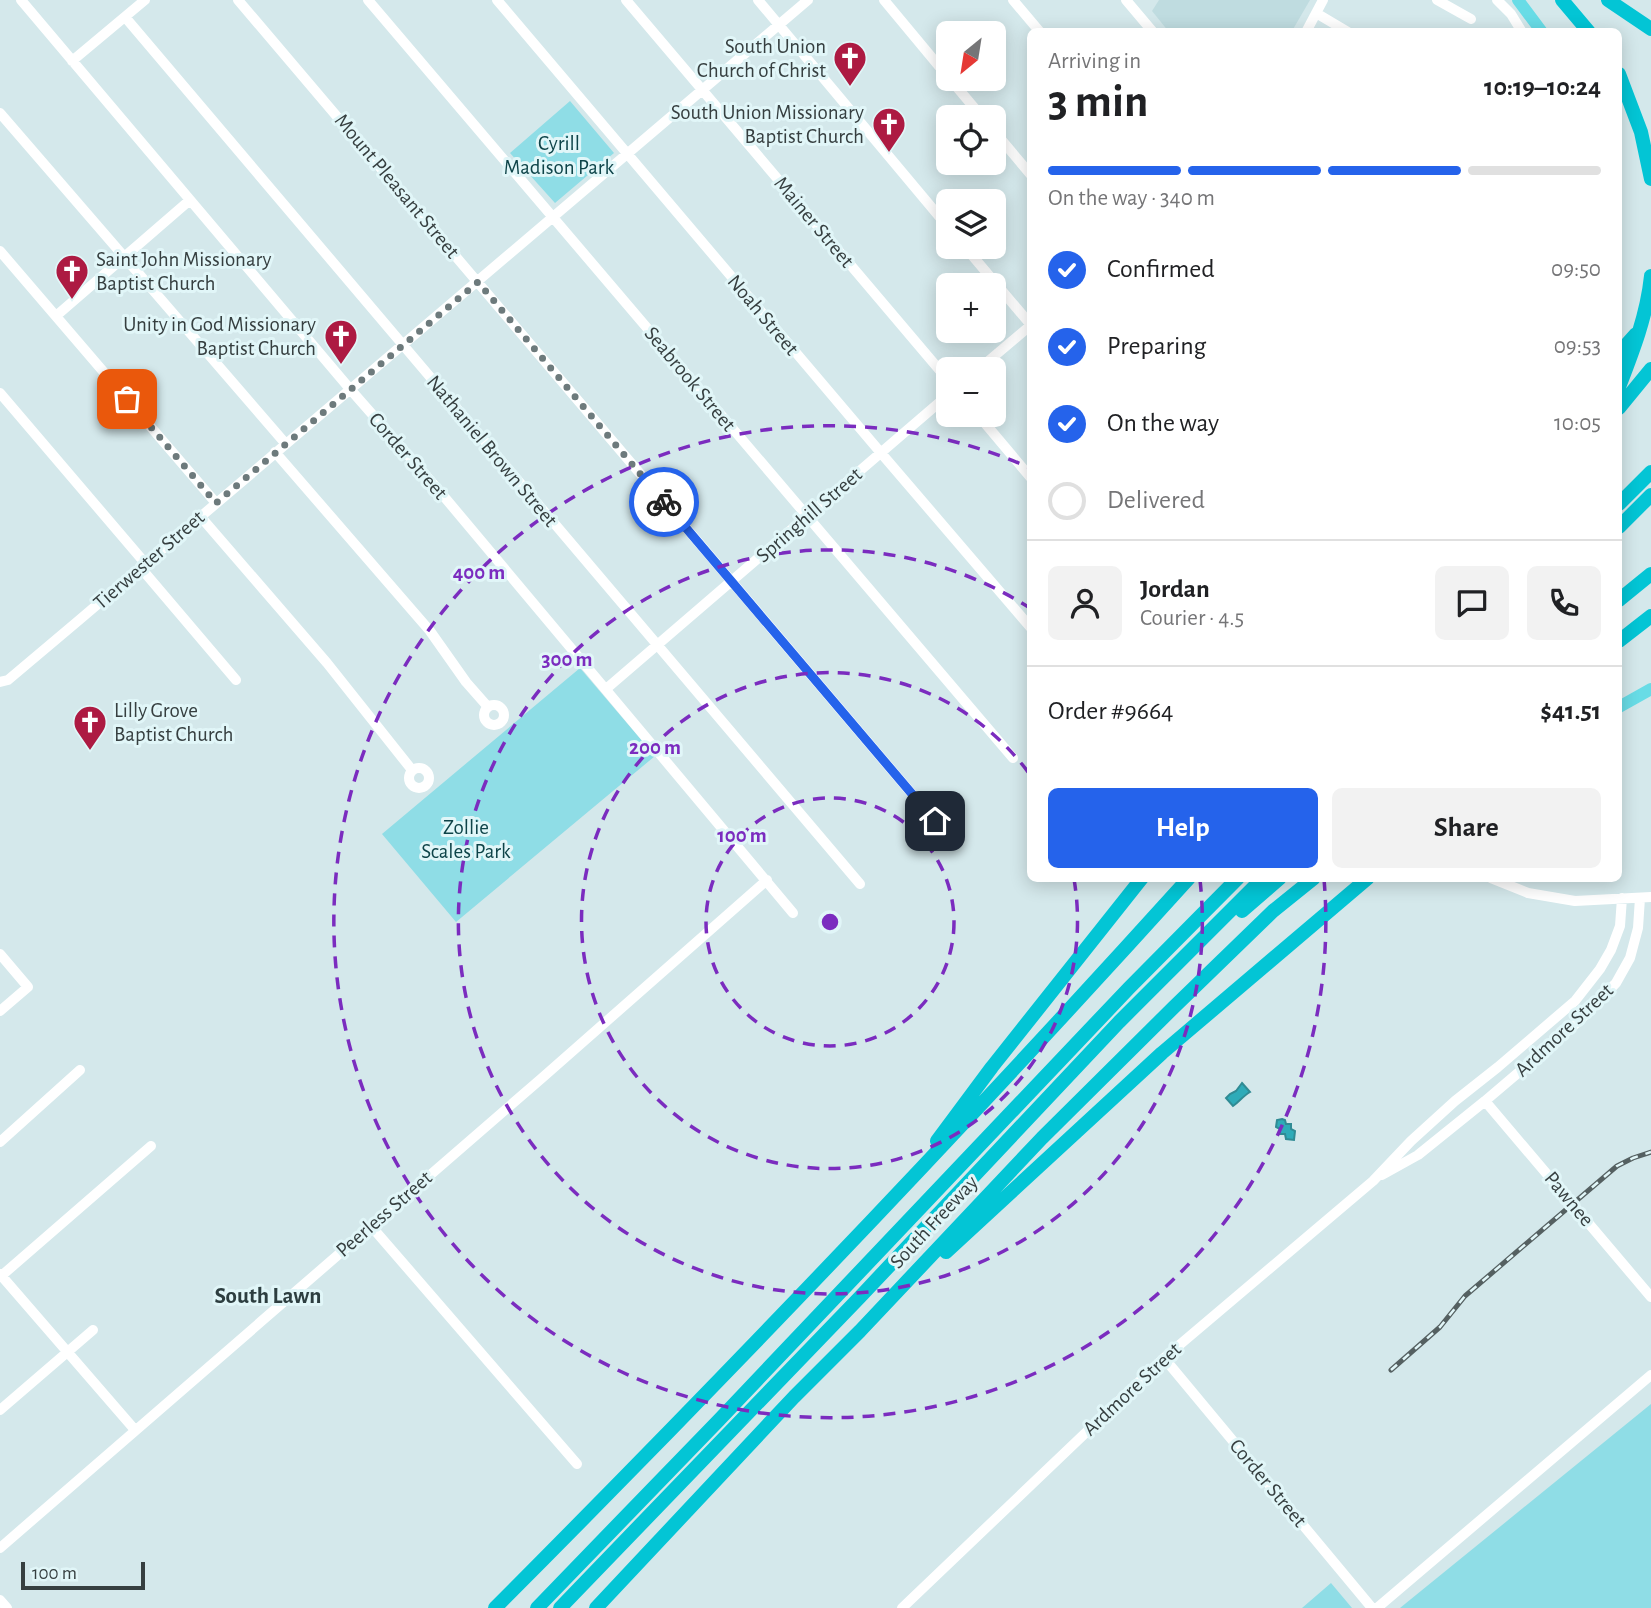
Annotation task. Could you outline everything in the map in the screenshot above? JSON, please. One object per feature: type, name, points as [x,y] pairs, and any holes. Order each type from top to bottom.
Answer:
[{"type":"highway","points":[[1562,0],[1586,28]]},
{"type":"highway","points":[[1608,0],[1651,29]]},
{"type":"highway","points":[[1622,83],[1641,132],[1651,179]]},
{"type":"highway","points":[[1625,390],[1649,297],[1651,276]]},
{"type":"highway","points":[[1622,350],[1651,318]]},
{"type":"highway","points":[[1625,390],[1651,369]]},
{"type":"highway","points":[[1622,501],[1651,472]]},
{"type":"highway","points":[[1622,524],[1651,495]]},
{"type":"highway","points":[[1622,598],[1651,574]]},
{"type":"highway","points":[[1622,639],[1651,616]]},
{"type":"highway","points":[[903,1187],[992,1067],[1139,882]]},
{"type":"highway","points":[[495,1608],[617,1486],[999,1087],[1185,882]]},
{"type":"highway","points":[[1101,976],[1198,882]]},
{"type":"highway","points":[[1194,922],[1221,882]]},
{"type":"highway","points":[[537,1608],[1129,988],[1234,882]]},
{"type":"highway","points":[[560,1608],[1119,1022],[1259,882]]},
{"type":"highway","points":[[1119,1022],[1143,1008],[1221,929],[1275,882]]},
{"type":"highway","points":[[1273,911],[1303,882]]},
{"type":"highway","name":"South Freeway","points":[[596,1608],[1042,1138],[1273,911],[1309,882]]},
{"type":"highway","points":[[860,1331],[1162,1054],[1363,882]]},
{"type":"highway","points":[[487,1608],[537,1566]]},
{"type":"main road","points":[[1518,0],[1539,28]]},
{"type":"main road","points":[[1622,705],[1651,689]]},
{"type":"street","name":"Corder Street","points":[[21,0],[436,487],[793,913]]},
{"type":"street","points":[[72,61],[145,0]]},
{"type":"street","name":"Mount Pleasant Street","points":[[238,0],[935,821]]},
{"type":"street","name":"Seabrook Street","points":[[368,0],[1013,758]]},
{"type":"street","name":"Noah Street","points":[[497,0],[1027,623]]},
{"type":"street","name":"Mainer Street","points":[[626,0],[936,366]]},
{"type":"street","points":[[758,0],[936,213]]},
{"type":"street","name":"Tierwester Street","points":[[4,681],[404,345],[808,0]]},
{"type":"street","points":[[884,0],[936,62]]},
{"type":"street","points":[[1013,0],[1037,28]]},
{"type":"street","points":[[1126,0],[1150,28]]},
{"type":"street","points":[[1308,28],[1323,0]]},
{"type":"street","points":[[1437,0],[1471,19]]},
{"type":"street","points":[[1497,0],[1511,14],[1520,28]]},
{"type":"street","points":[[1316,13],[1342,28]]},
{"type":"street","name":"Nathaniel Brown Street","points":[[125,17],[860,884]]},
{"type":"street","points":[[960,91],[972,105]]},
{"type":"street","points":[[0,113],[285,443]]},
{"type":"street","points":[[1006,145],[1027,169]]},
{"type":"street","points":[[56,316],[190,200]]},
{"type":"street","points":[[0,251],[216,503]]},
{"type":"street","points":[[975,259],[1027,320]]},
{"type":"street","points":[[993,357],[1027,328]]},
{"type":"street","points":[[0,393],[236,680]]},
{"type":"street","name":"Springhill Street","points":[[606,689],[936,405]]},
{"type":"street","points":[[988,427],[1027,473]]},
{"type":"street","points":[[275,452],[430,631],[466,682],[488,707]]},
{"type":"street","points":[[200,516],[336,674],[412,770]]},
{"type":"street","points":[[0,671],[4,681]]},
{"type":"street","name":"Peerless Street","points":[[0,1548],[766,880]]},
{"type":"street","points":[[1500,882],[1528,894],[1575,901],[1646,898]]},
{"type":"street","name":"Ardmore Street","points":[[902,1608],[1164,1358],[1373,1181],[1410,1141],[1577,998],[1611,950],[1620,926],[1622,898]]},
{"type":"street","name":"Ardmore Street","points":[[1373,1181],[1418,1155],[1485,1101],[1579,1021],[1616,984],[1630,958],[1638,928],[1638,908],[1646,898]]},
{"type":"street","points":[[0,954],[28,987],[0,1011]]},
{"type":"street","points":[[1577,998],[1589,1011]]},
{"type":"street","points":[[0,1142],[80,1070]]},
{"type":"street","name":"Pawnee","points":[[1485,1101],[1651,1297]]},
{"type":"street","points":[[135,1430],[1,1275],[150,1146]]},
{"type":"street","points":[[370,1226],[577,1464]]},
{"type":"street","points":[[0,1410],[93,1331]]},
{"type":"street","name":"Corder Street","points":[[1164,1358],[1375,1608]]},
{"type":"street","points":[[1375,1608],[1651,1375]]},
{"type":"street","points":[[0,1600],[7,1608]]},
{"type":"shaded area","points":[[1159,0],[1310,0],[1294,28],[1166,28],[1152,11]]},
{"type":"shaded area","points":[[1242,1083],[1250,1092],[1233,1106],[1226,1098]]},
{"type":"shaded area","points":[[1282,1119],[1286,1124],[1291,1124],[1291,1129],[1295,1131],[1294,1140],[1286,1139],[1285,1134],[1280,1134],[1280,1129],[1276,1127],[1277,1120]]},
{"type":"green space","name":"Cyrill Madison Park","points":[[570,101],[614,153],[555,203],[510,153]]},
{"type":"green space","name":"Zollie Scales Park","points":[[580,668],[655,756],[456,922],[382,834]]},
{"type":"green space","points":[[1651,1404],[1651,1608],[1400,1608]]},
{"type":"green space","points":[[1331,1583],[1352,1608],[1302,1608]]},
{"type":"railway","points":[[1391,1370],[1440,1327],[1465,1296],[1617,1166],[1651,1152]]},
{"type":"way so far","points":[[127,399],[216,503],[478,282],[664,502]]},
{"type":"place","name":"South Union Church of Christ","points":[[850,88]]},
{"type":"place","name":"South Union Missionary Baptist Church","points":[[889,154]]},
{"type":"place","name":"Saint John Missionary Baptist Church","points":[[72,301]]},
{"type":"place","name":"Unity in God Missionary Baptist Church","points":[[341,366]]},
{"type":"place","name":"Lilly Grove Baptist Church","points":[[90,752]]},
{"type":"district","name":"South Lawn","points":[[268,1296]]},
{"type":"route","points":[[664,502],[935,821]]}]
